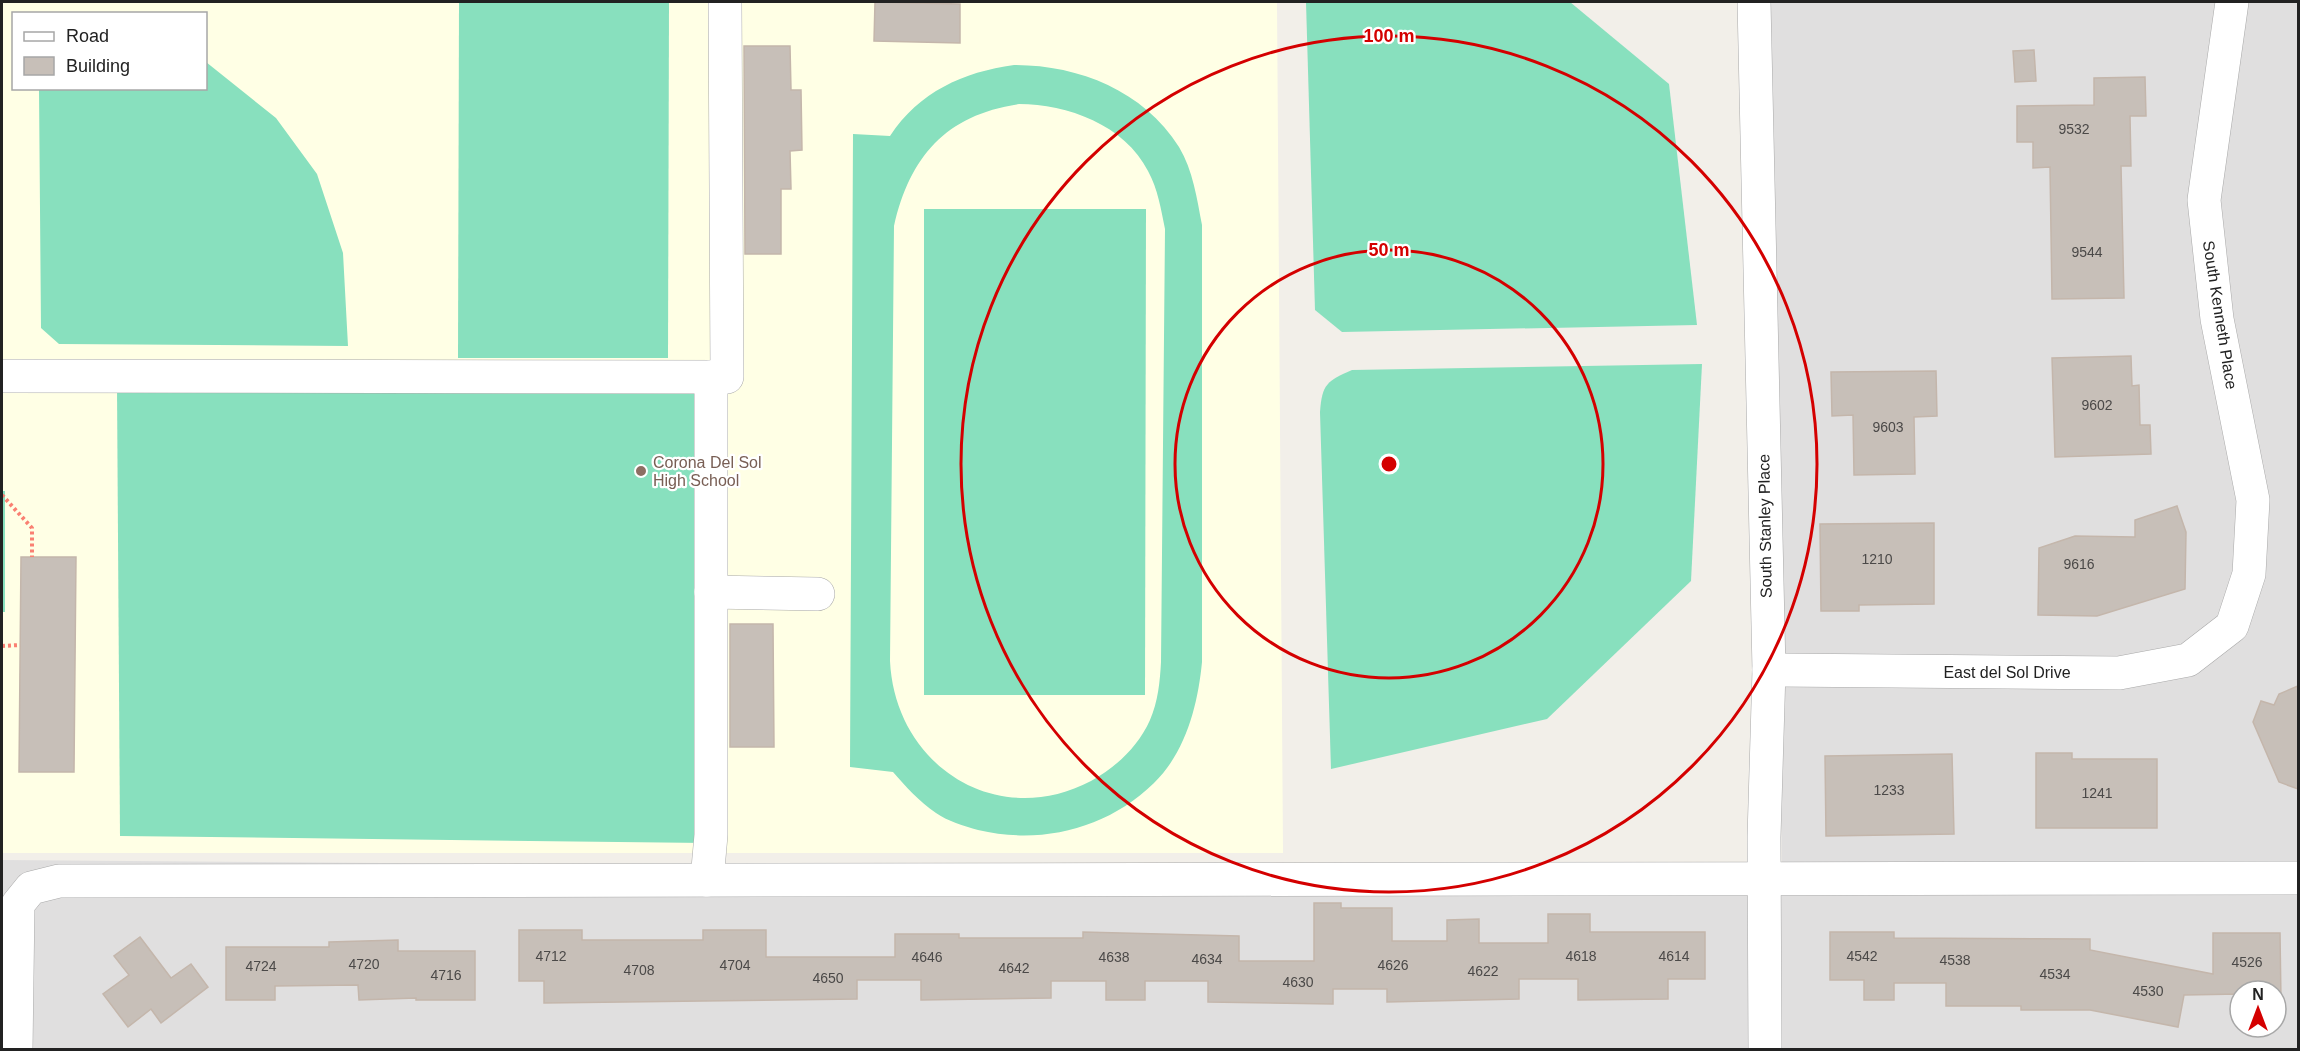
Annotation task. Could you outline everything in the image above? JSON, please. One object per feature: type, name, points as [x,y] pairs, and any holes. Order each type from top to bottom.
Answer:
[{"type":"street","points":[[2,376],[727,376],[725,2]]},
{"type":"street","name":"South Stanley Place","points":[[1754,2],[1769,670],[1763,879],[1765,1050]]},
{"type":"street","name":"South Kenneth Place","points":[[2232,2],[2204,200],[2217,319],[2253,500],[2250,574],[2232,626]]},
{"type":"street","points":[[707,880],[711,835],[711,376]]},
{"type":"street","points":[[711,592],[818,594]]},
{"type":"street","name":"East del Sol Drive","points":[[1769,670],[2120,673],[2188,660],[2232,626]]},
{"type":"street","points":[[16,1050],[18,904],[31,888],[59,881],[2298,878]]},
{"type":"path","points":[[2,495],[32,528],[32,557]]},
{"type":"path","points":[[2,646],[20,645]]},
{"type":"shaded area","name":"Corona Del Sol High School","points":[[2,2],[1277,2],[1283,853],[2,853]]},
{"type":"shaded area","points":[[1768,2],[2298,2],[2298,1049],[2,1050],[2,860],[1782,874]]},
{"type":"green space","points":[[459,2],[669,2],[668,358],[458,358]]},
{"type":"green space","points":[[1306,2],[1570,2],[1669,84],[1697,325],[1342,332],[1315,310]]},
{"type":"green space","points":[[207,63],[276,118],[317,174],[343,253],[348,346],[59,344],[41,328],[39,90],[207,90]]},
{"type":"green space","points":[[1014,65],[1038,66],[1085,76],[1128,96],[1147,110],[1164,127],[1184,156],[1194,185],[1202,225],[1202,662],[1193,711],[1182,742],[1165,771],[1136,799],[1094,822],[1049,834],[1002,834],[956,823],[940,816],[930,808],[913,794],[893,772],[850,767],[853,134],[890,136],[914,107],[929,96],[960,79],[995,68]],"holes":[[[1019,104],[1037,105],[1075,113],[1093,120],[1125,141],[1148,171],[1154,185],[1165,229],[1161,662],[1153,713],[1145,730],[1125,755],[1091,781],[1055,794],[1020,798],[987,792],[957,779],[931,758],[910,731],[896,698],[890,661],[894,226],[910,179],[921,160],[935,143],[952,129],[971,118]]]},
{"type":"green space","points":[[924,209],[1146,209],[1145,695],[924,695]]},
{"type":"green space","points":[[1702,364],[1691,581],[1547,719],[1331,769],[1320,412],[1322,395],[1327,385],[1352,370]]},
{"type":"green space","points":[[117,387],[702,393],[706,843],[120,836]]},
{"type":"green space","points":[[2,491],[5,491],[5,612],[2,612]]},
{"type":"building","points":[[875,2],[960,4],[960,43],[874,41]]},
{"type":"building","points":[[744,46],[790,46],[791,90],[801,90],[802,150],[790,151],[791,189],[781,189],[781,254],[745,254]]},
{"type":"building","points":[[2034,50],[2036,81],[2015,82],[2013,51]]},
{"type":"building","points":[[2145,77],[2146,116],[2130,116],[2131,166],[2121,166],[2124,298],[2052,299],[2050,167],[2033,168],[2033,142],[2017,142],[2017,106],[2094,105],[2094,78]]},
{"type":"building","points":[[2131,356],[2132,386],[2139,385],[2140,425],[2150,425],[2151,454],[2055,457],[2052,358]]},
{"type":"building","points":[[1936,371],[1937,416],[1914,417],[1915,474],[1854,475],[1853,415],[1832,416],[1831,372]]},
{"type":"building","points":[[2177,506],[2186,532],[2185,589],[2097,616],[2038,615],[2039,548],[2075,536],[2135,537],[2135,520]]},
{"type":"building","points":[[1934,523],[1934,604],[1859,605],[1859,611],[1821,611],[1820,524]]},
{"type":"building","points":[[21,557],[76,557],[74,772],[19,772]]},
{"type":"building","points":[[730,624],[773,624],[774,747],[730,747]]},
{"type":"building","points":[[2298,686],[2298,789],[2279,782],[2253,722],[2261,701],[2274,705],[2279,694]]},
{"type":"building","points":[[2036,753],[2072,753],[2072,759],[2157,759],[2157,828],[2036,828]]},
{"type":"building","points":[[1952,754],[1954,834],[1826,836],[1825,756]]},
{"type":"building","points":[[1314,903],[1341,903],[1341,908],[1392,908],[1392,941],[1447,941],[1447,920],[1479,919],[1479,943],[1548,943],[1548,914],[1590,914],[1590,932],[1705,932],[1705,979],[1668,979],[1668,999],[1578,1000],[1578,979],[1519,979],[1519,999],[1387,1002],[1387,989],[1333,989],[1333,1004],[1208,1002],[1208,981],[1145,981],[1145,1000],[1106,1000],[1106,981],[1051,981],[1051,998],[921,1000],[921,980],[857,980],[857,999],[544,1003],[544,981],[519,981],[519,930],[582,930],[582,940],[703,940],[703,930],[766,930],[766,957],[895,957],[895,934],[959,934],[959,938],[1083,938],[1083,932],[1239,936],[1239,961],[1314,961]]},
{"type":"building","points":[[1830,932],[1894,932],[1894,938],[2090,939],[2090,950],[2213,974],[2213,933],[2280,933],[2281,979],[2228,979],[2228,994],[2184,995],[2178,1027],[2090,1010],[2021,1010],[2021,1006],[1946,1006],[1946,983],[1894,983],[1894,1000],[1864,1000],[1864,980],[1830,980]]},
{"type":"building","points":[[140,937],[171,978],[191,964],[208,987],[161,1023],[151,1009],[128,1027],[103,994],[129,975],[114,956]]},
{"type":"building","points":[[398,940],[398,951],[475,951],[475,1000],[416,1000],[416,998],[359,1000],[358,985],[275,986],[275,1000],[226,1000],[226,947],[329,947],[329,942]]},
{"type":"place","name":"Corona Del Sol High School","points":[[641,471]]}]
